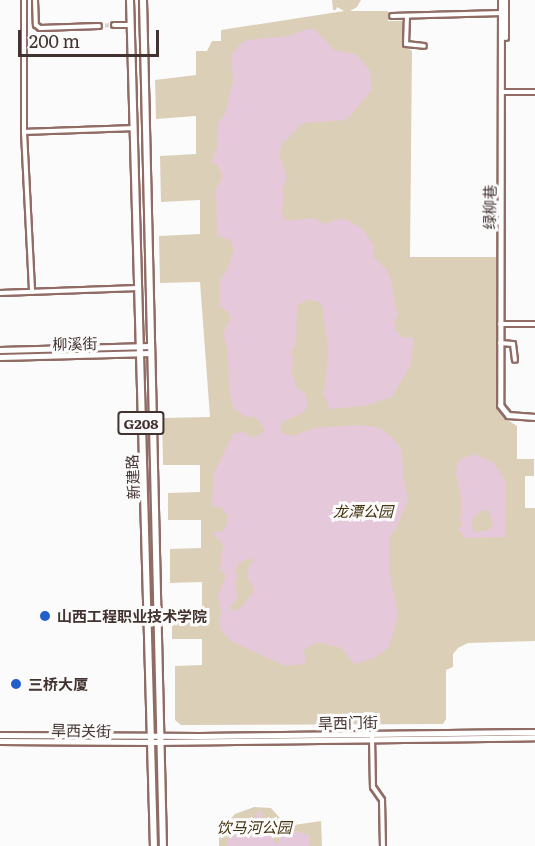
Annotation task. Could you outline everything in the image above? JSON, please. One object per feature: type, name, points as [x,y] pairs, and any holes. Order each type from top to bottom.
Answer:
[{"type":"main road","name":"新建路","points":[[130,0],[154,846]]},
{"type":"main road","name":"新建路","points":[[143,0],[164,846]]},
{"type":"main road","name":"绿柳巷","points":[[503,0],[502,343],[505,412],[535,416]]},
{"type":"main road","name":"柳溪街","points":[[0,357],[151,349]]},
{"type":"main road","name":"柳溪街","points":[[0,350],[140,350]]},
{"type":"main road","name":"旱西门街","points":[[372,737],[535,732]]},
{"type":"main road","name":"旱西关街","points":[[0,735],[152,739]]},
{"type":"main road","name":"旱西门街","points":[[161,739],[535,737]]},
{"type":"main road","name":"旱西关街","points":[[0,742],[161,739]]},
{"type":"street","points":[[24,0],[24,132],[32,292]]},
{"type":"street","points":[[35,0],[36,25],[40,28],[99,26]]},
{"type":"street","points":[[392,16],[503,13]]},
{"type":"street","points":[[407,16],[406,44],[424,46]]},
{"type":"street","points":[[114,25],[131,25]]},
{"type":"street","points":[[503,93],[535,93]]},
{"type":"street","points":[[24,132],[135,128]]},
{"type":"street","points":[[0,293],[138,288]]},
{"type":"street","points":[[502,323],[535,323]]},
{"type":"street","points":[[502,343],[513,344],[515,360]]},
{"type":"street","points":[[0,735],[0,742]]},
{"type":"street","points":[[372,737],[374,787],[382,800],[383,846]]},
{"type":"green space","name":"龙潭公园","points":[[332,0],[361,0],[357,7],[350,11],[388,11],[388,21],[404,21],[403,46],[412,51],[410,257],[496,257],[496,406],[503,417],[517,426],[517,459],[534,459],[534,476],[525,476],[525,508],[535,508],[535,641],[468,643],[458,648],[453,654],[453,667],[446,670],[446,719],[443,724],[181,725],[175,720],[175,666],[202,665],[202,639],[172,639],[172,611],[202,610],[202,582],[170,583],[170,549],[201,548],[201,520],[168,520],[168,493],[200,492],[200,465],[163,465],[162,418],[210,417],[200,282],[160,283],[159,236],[200,234],[200,200],[161,202],[160,156],[196,154],[196,116],[156,119],[155,80],[196,75],[196,51],[207,51],[212,41],[221,41],[221,30],[344,11],[337,7],[333,10]]},
{"type":"green space","name":"饮马河公园","points":[[254,807],[271,808],[287,826],[321,821],[322,846],[219,846],[219,832],[224,825],[235,814]]},
{"type":"shaded area","points":[[306,29],[314,29],[334,50],[355,54],[370,70],[372,90],[346,120],[303,123],[282,144],[279,155],[287,177],[282,189],[284,200],[281,212],[287,221],[314,218],[324,224],[337,219],[347,220],[363,229],[373,245],[373,257],[386,269],[391,279],[395,307],[399,314],[394,321],[396,331],[404,338],[413,337],[410,366],[392,397],[363,406],[330,409],[322,391],[325,389],[328,348],[322,305],[317,301],[306,300],[297,306],[296,344],[290,354],[293,356],[292,374],[297,388],[305,393],[308,404],[303,413],[284,421],[280,428],[282,433],[293,436],[314,428],[359,425],[380,428],[394,439],[402,450],[403,475],[408,500],[396,528],[389,537],[390,575],[398,615],[389,647],[377,657],[354,664],[341,648],[317,642],[303,650],[306,659],[304,664],[285,666],[231,641],[221,630],[219,623],[221,613],[218,596],[226,576],[220,569],[223,545],[212,532],[223,531],[227,523],[227,514],[223,513],[223,508],[212,506],[214,474],[233,434],[243,432],[253,438],[265,431],[257,418],[244,416],[233,407],[229,391],[228,351],[223,334],[231,318],[228,312],[219,306],[219,281],[227,270],[234,250],[230,240],[217,236],[216,189],[223,176],[217,164],[211,163],[217,148],[218,123],[225,113],[233,80],[231,55],[239,45],[247,40],[289,36]],"holes":[[[249,558],[254,560],[249,565],[247,577],[253,587],[253,592],[244,605],[235,611],[229,608],[238,597],[235,588],[237,577],[235,570],[239,563]]]},
{"type":"shaded area","points":[[473,454],[493,462],[506,482],[505,537],[465,538],[458,529],[463,524],[460,520],[462,503],[456,475],[457,464],[461,459]],"holes":[[[489,510],[493,525],[489,530],[476,532],[473,530],[472,520],[480,511]]]},
{"type":"shaded area","points":[[260,811],[267,832],[276,843],[279,843],[279,836],[283,832],[296,831],[310,836],[310,846],[227,846],[230,830],[235,825],[255,823],[257,812]]},
{"type":"tunnel","points":[[99,26],[114,25]]},
{"type":"place","name":"山西工程职业技术学院","points":[[45,616]]},
{"type":"place","name":"三桥大厦","points":[[16,684]]}]
